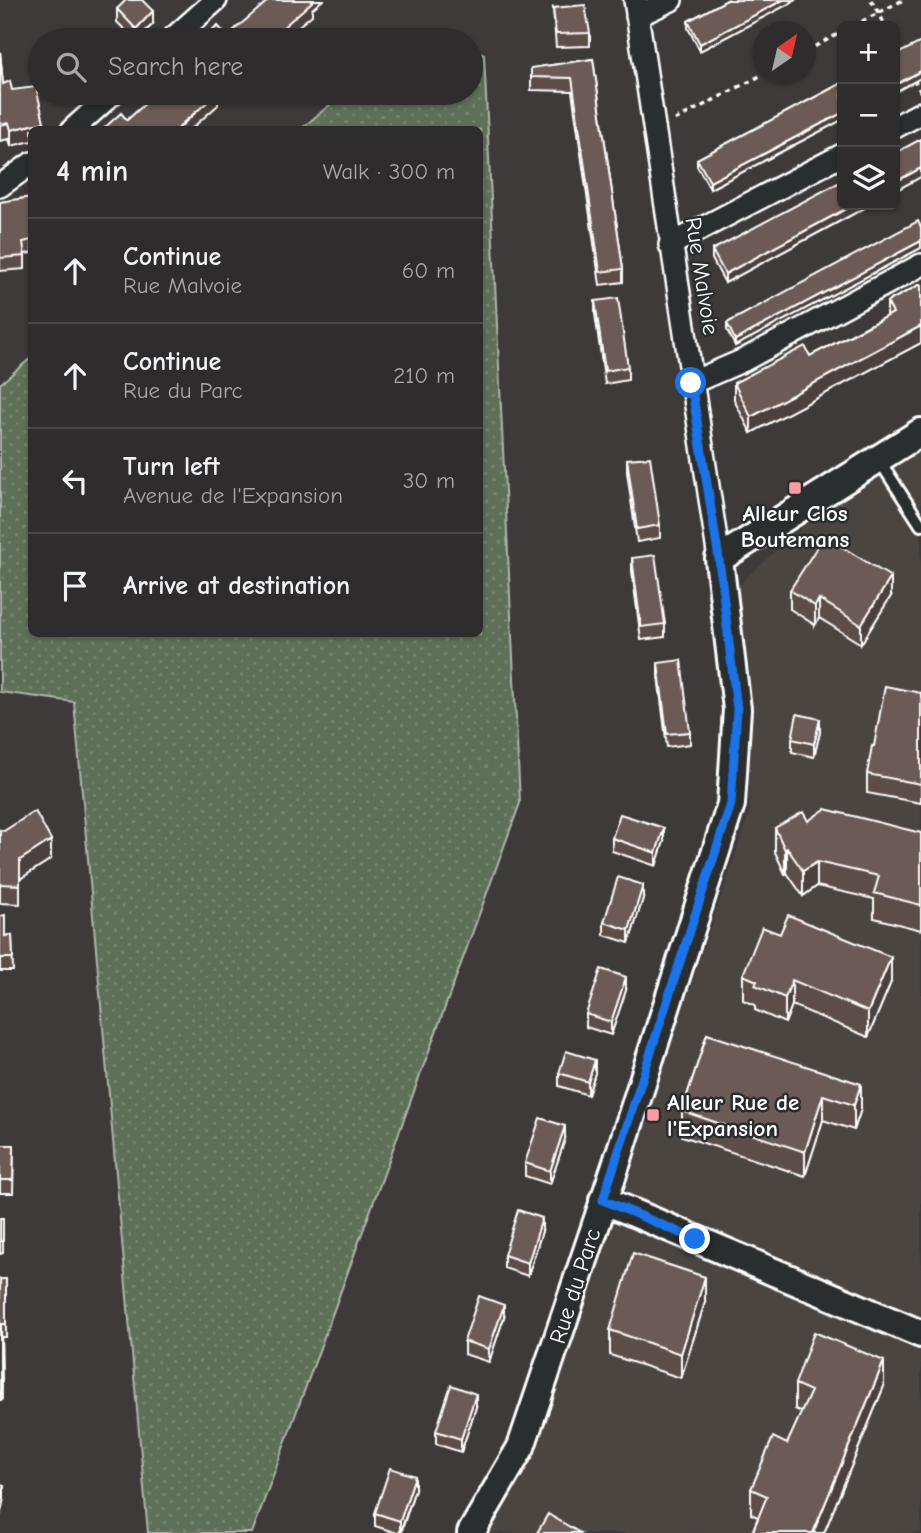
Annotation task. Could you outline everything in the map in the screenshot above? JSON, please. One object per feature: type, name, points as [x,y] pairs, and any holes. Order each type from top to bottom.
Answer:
[{"type":"street","points":[[184,28],[216,0]]},
{"type":"street","points":[[636,8],[671,0]]},
{"type":"street","name":"Rue Malvoie","points":[[636,8],[719,559]]},
{"type":"street","points":[[76,126],[100,105]]},
{"type":"street","points":[[900,124],[921,113]]},
{"type":"street","points":[[670,245],[837,158]]},
{"type":"street","points":[[0,186],[28,166]]},
{"type":"street","points":[[691,383],[744,360],[921,265]]},
{"type":"street","points":[[719,559],[921,432]]},
{"type":"street","name":"Rue du Parc","points":[[471,1533],[521,1447],[731,804],[737,709],[719,559]]},
{"type":"street","points":[[603,1200],[921,1334]]},
{"type":"lane","points":[[879,460],[921,525]]},
{"type":"path","points":[[872,0],[883,21]]},
{"type":"path","points":[[863,21],[903,0]]},
{"type":"path","points":[[816,46],[837,35]]},
{"type":"path","points":[[900,53],[921,93]]},
{"type":"path","points":[[654,131],[753,80]]},
{"type":"shaded area","points":[[921,451],[921,1533],[481,1533],[551,1396],[750,812],[738,585],[812,519]]},
{"type":"green space","points":[[484,54],[520,803],[252,1533],[148,1533],[74,702],[0,692],[0,384],[28,361],[28,637],[483,637],[483,126],[305,126],[330,105],[483,105]]},
{"type":"building","points":[[126,0],[142,0],[153,11],[135,28],[117,9]]},
{"type":"building","points":[[269,0],[312,2],[282,28],[236,28]]},
{"type":"building","points":[[727,0],[783,0],[700,44],[688,21]]},
{"type":"building","points":[[585,5],[590,33],[556,34],[553,8]]},
{"type":"building","points":[[921,42],[921,71],[900,82],[900,52]]},
{"type":"building","points":[[0,51],[3,84],[10,81],[12,90],[28,88],[28,105],[40,105],[44,122],[11,130],[9,123],[0,125]]},
{"type":"building","points":[[593,59],[623,269],[600,272],[572,78],[531,77],[531,68]]},
{"type":"building","points":[[837,86],[837,116],[710,182],[697,159]]},
{"type":"building","points":[[144,105],[204,105],[180,126],[106,126],[121,113],[127,120]]},
{"type":"building","points":[[921,139],[921,168],[900,179],[900,150]]},
{"type":"building","points":[[837,184],[837,210],[844,210],[725,274],[712,250]]},
{"type":"building","points":[[28,198],[28,241],[23,242],[25,256],[0,258],[0,202]]},
{"type":"building","points":[[918,221],[921,241],[735,340],[727,323]]},
{"type":"building","points":[[921,284],[921,326],[751,417],[734,383],[805,346],[810,356],[893,313],[887,302]]},
{"type":"building","points":[[618,298],[628,367],[605,371],[595,301]]},
{"type":"building","points":[[650,457],[660,525],[637,529],[627,459]]},
{"type":"building","points":[[824,536],[891,577],[861,625],[819,599],[815,606],[790,590]]},
{"type":"building","points":[[655,555],[665,624],[641,627],[632,558]]},
{"type":"building","points":[[681,660],[690,732],[667,734],[658,663]]},
{"type":"building","points":[[885,686],[921,693],[921,784],[867,774]]},
{"type":"building","points":[[797,714],[820,719],[814,744],[792,739]]},
{"type":"building","points":[[825,809],[921,833],[921,905],[874,893],[879,876],[817,862],[803,871],[787,848],[785,850],[775,828],[803,812],[808,821]]},
{"type":"building","points":[[35,811],[51,840],[20,860],[20,885],[0,884],[0,830],[4,831]]},
{"type":"building","points":[[620,814],[664,828],[656,853],[612,838]]},
{"type":"building","points":[[618,877],[643,885],[629,930],[604,922]]},
{"type":"building","points":[[5,915],[5,936],[12,935],[13,958],[0,958],[0,916]]},
{"type":"building","points":[[788,915],[891,957],[868,1012],[792,980],[785,998],[755,985],[757,981],[743,975],[762,927],[780,934]]},
{"type":"building","points":[[601,969],[626,977],[611,1022],[586,1014]]},
{"type":"building","points":[[707,1034],[861,1084],[854,1105],[823,1095],[805,1152],[682,1111]]},
{"type":"building","points":[[566,1051],[595,1060],[588,1082],[559,1073]]},
{"type":"building","points":[[540,1118],[565,1126],[550,1171],[525,1163]]},
{"type":"building","points":[[0,1145],[14,1145],[13,1180],[0,1180]]},
{"type":"building","points":[[518,1210],[542,1218],[528,1263],[504,1255]]},
{"type":"building","points":[[0,1218],[3,1218],[3,1241],[0,1241]]},
{"type":"building","points":[[633,1253],[705,1277],[681,1354],[610,1330]]},
{"type":"building","points":[[0,1279],[6,1279],[6,1324],[1,1324],[2,1387],[0,1387]]},
{"type":"building","points":[[479,1296],[504,1305],[489,1349],[464,1341]]},
{"type":"building","points":[[814,1332],[884,1361],[813,1533],[752,1533],[767,1496],[751,1489],[773,1437],[787,1444],[811,1391],[795,1384]]},
{"type":"building","points":[[451,1385],[476,1394],[461,1439],[436,1431]]},
{"type":"building","points":[[390,1468],[415,1476],[400,1521],[375,1513]]},
{"type":"building","points":[[0,1484],[4,1485],[0,1504]]},
{"type":"building","points":[[548,1514],[580,1533],[537,1533]]},
{"type":"place","name":"Alleur Clos Boutemans","points":[[795,488]]},
{"type":"place","name":"Alleur Rue de l'Expansion","points":[[653,1115]]},
{"type":"route","points":[[691,383],[719,559],[737,709],[731,804],[603,1200],[695,1239]]}]
